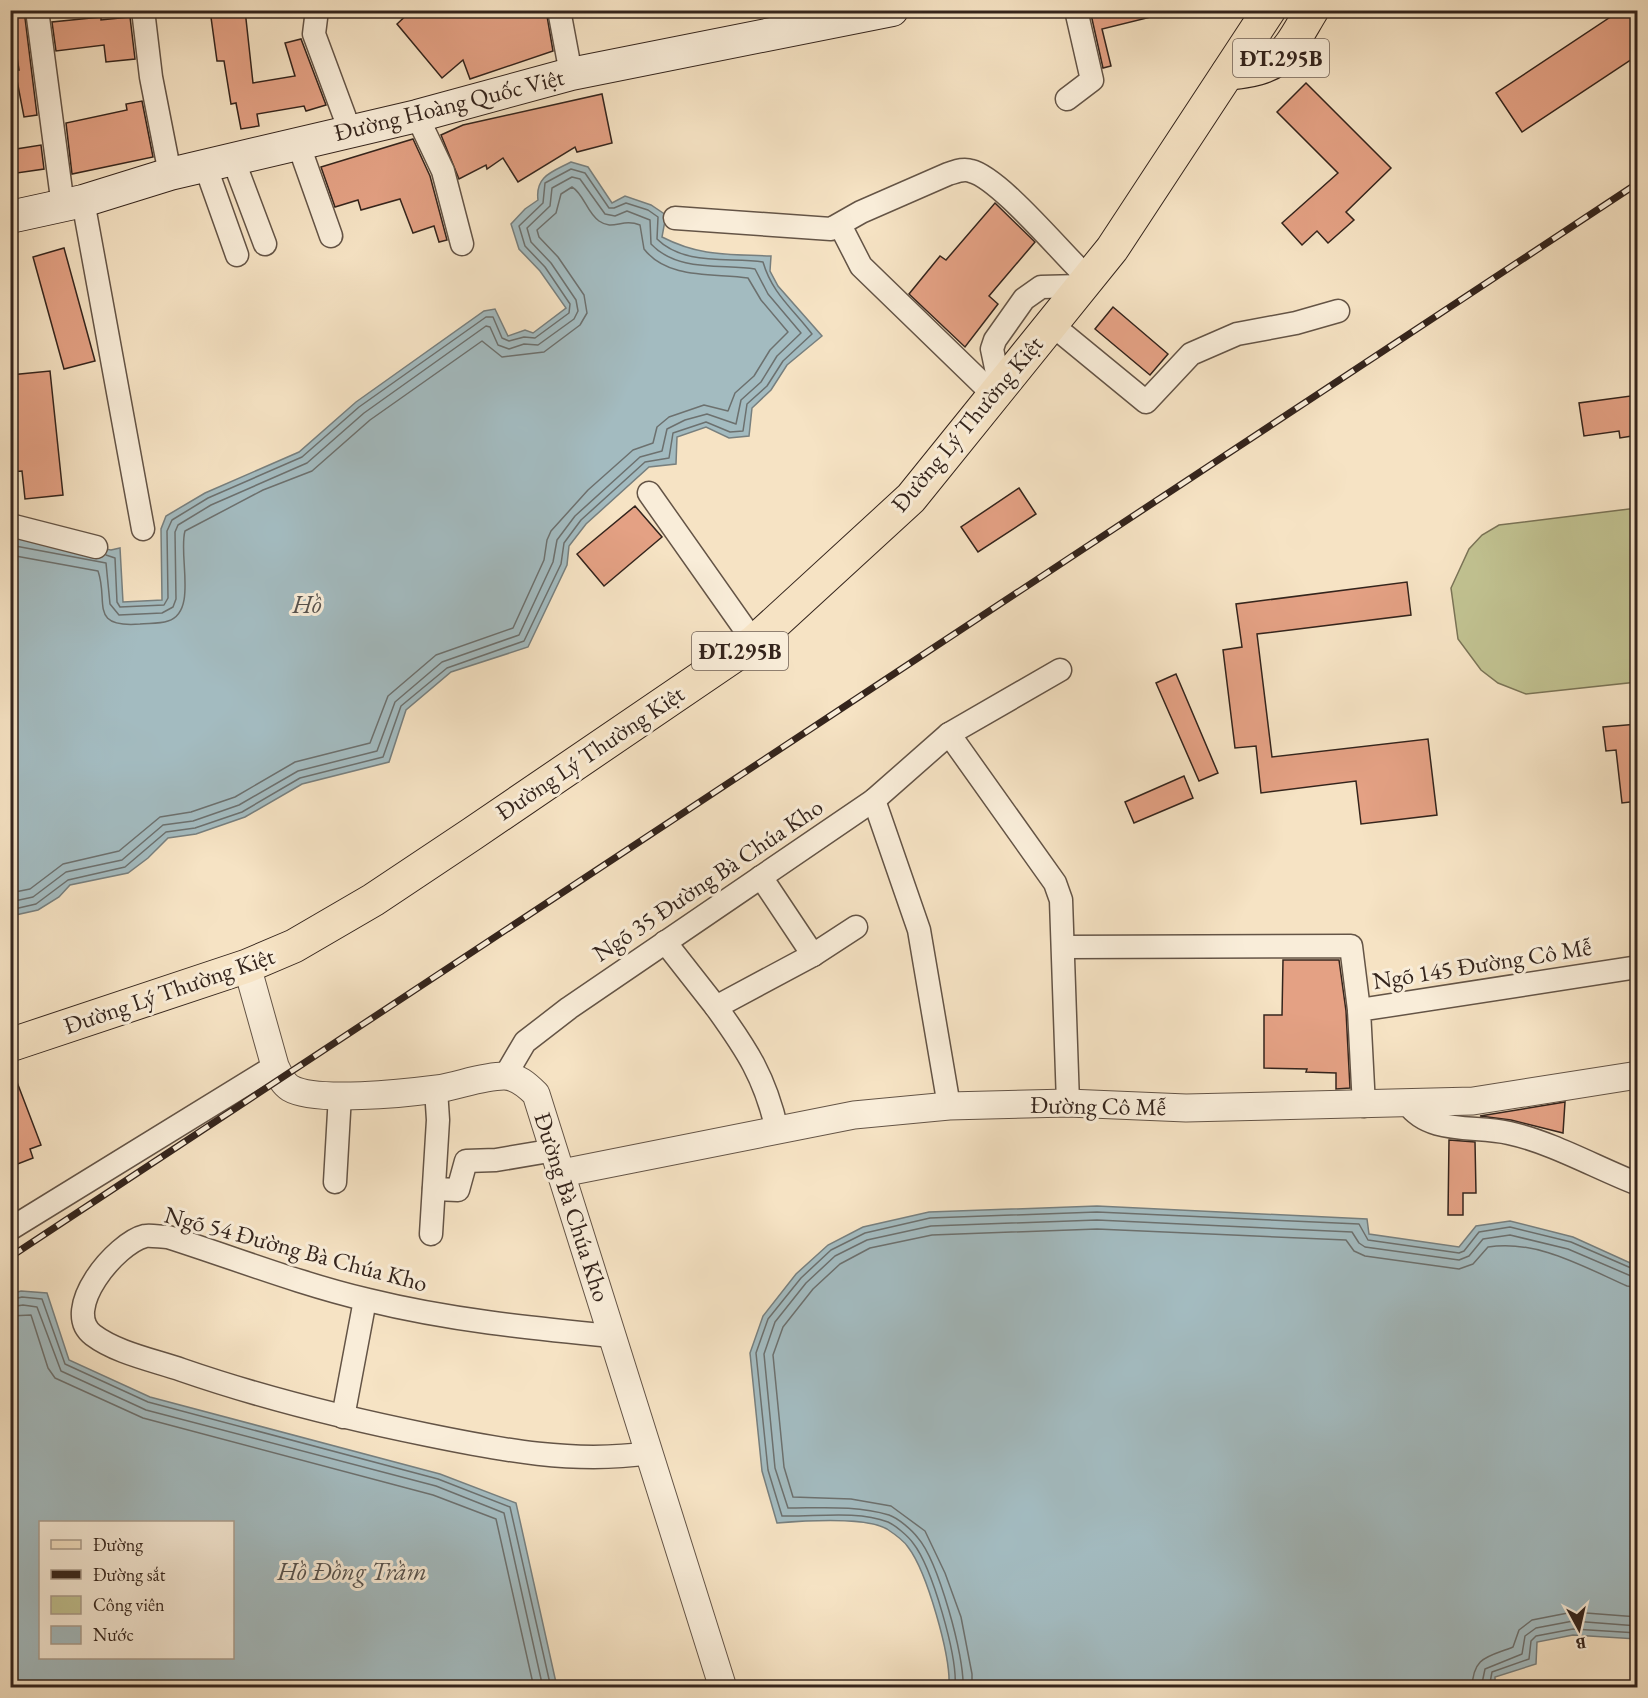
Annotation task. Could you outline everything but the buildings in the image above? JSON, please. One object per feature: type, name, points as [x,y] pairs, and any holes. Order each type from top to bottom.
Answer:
[{"type":"main road","name":"Đường Hoàng Quốc Việt","points":[[10,217],[73,204],[170,174],[417,116],[570,74],[822,17],[892,10]]},
{"type":"main road","name":"Đường Lý Thường Kiệt","points":[[10,1045],[247,966],[294,946],[373,900],[754,642],[911,498],[1112,249],[1269,10]]},
{"type":"main road","name":"ĐT.295B","points":[[1228,73],[1257,69],[1278,61],[1286,54],[1312,10]]},
{"type":"street","points":[[37,10],[73,204],[143,529]]},
{"type":"street","points":[[143,10],[151,77],[170,174]]},
{"type":"street","points":[[317,10],[314,34],[350,131]]},
{"type":"street","points":[[559,10],[570,74]]},
{"type":"street","points":[[1067,99],[1092,80],[1076,10]]},
{"type":"street","points":[[417,116],[443,171],[462,244]]},
{"type":"street","points":[[298,143],[331,236]]},
{"type":"street","points":[[219,162],[265,244]]},
{"type":"street","points":[[219,162],[237,255]]},
{"type":"street","points":[[675,218],[818,230],[831,229],[861,212],[948,174],[963,170],[972,171],[1002,192],[1084,282]]},
{"type":"street","points":[[840,225],[861,266],[997,391]]},
{"type":"street","points":[[997,391],[992,349],[1015,309],[1041,287],[1084,282]]},
{"type":"street","points":[[1051,324],[1146,402],[1191,354],[1237,334],[1296,323],[1338,311]]},
{"type":"street","points":[[649,493],[754,642]]},
{"type":"street","points":[[10,525],[96,547]]},
{"type":"street","name":"Ngõ 35 Đường Bà Chúa Kho","points":[[505,1076],[525,1042],[569,1008],[874,800],[949,734],[1060,670]]},
{"type":"street","points":[[949,734],[1055,883],[1061,900],[1068,1103]]},
{"type":"street","points":[[874,800],[919,930],[949,1106]]},
{"type":"street","points":[[761,877],[813,955]]},
{"type":"street","points":[[716,1007],[813,955],[856,927]]},
{"type":"street","points":[[665,942],[749,1052],[770,1100],[777,1130]]},
{"type":"street","points":[[1064,947],[1351,946],[1359,1010]]},
{"type":"street","points":[[247,966],[275,1066],[281,1080],[289,1088],[310,1094],[340,1095],[436,1089],[505,1076]]},
{"type":"street","name":"Ngõ 145 Đường Cô Mễ","points":[[1364,1106],[1359,1010],[1638,967]]},
{"type":"street","points":[[10,1229],[275,1066]]},
{"type":"street","name":"Đường Cô Mễ","points":[[559,1162],[777,1130],[854,1115],[949,1106],[1068,1103],[1186,1108],[1364,1106],[1473,1101],[1638,1075]]},
{"type":"street","name":"Đường Bà Chúa Kho","points":[[505,1076],[525,1083],[536,1094],[723,1688]]},
{"type":"street","points":[[431,1234],[438,1120],[436,1089]]},
{"type":"street","points":[[335,1182],[340,1095]]},
{"type":"street","points":[[1407,1103],[1415,1113],[1430,1123],[1510,1133],[1638,1184]]},
{"type":"street","points":[[434,1189],[458,1190],[466,1161],[559,1162]]},
{"type":"street","name":"Ngõ 54 Đường Bà Chúa Kho","points":[[343,1417],[256,1396],[127,1351],[92,1334],[85,1324],[85,1299],[101,1269],[125,1247],[145,1236],[168,1237],[365,1300],[507,1326],[612,1336]]},
{"type":"street","points":[[365,1300],[343,1417],[519,1453],[618,1457],[649,1453]]},
{"type":"green space","points":[[1637,508],[1637,682],[1526,694],[1498,683],[1481,670],[1458,639],[1451,588],[1469,549],[1482,535],[1499,525]]},
{"type":"water","name":"Hồ","points":[[571,162],[588,167],[612,203],[625,196],[651,205],[666,215],[662,237],[703,251],[771,256],[770,271],[778,286],[822,336],[787,365],[771,390],[752,408],[749,436],[729,438],[706,427],[677,437],[676,464],[649,467],[586,524],[569,546],[567,565],[528,647],[451,672],[406,710],[389,762],[302,784],[245,817],[196,834],[168,838],[148,858],[128,873],[70,885],[59,897],[38,910],[11,916],[10,532],[111,550],[120,548],[123,602],[162,600],[161,529],[166,516],[205,493],[299,452],[356,402],[484,311],[495,309],[508,336],[525,330],[533,333],[566,308],[540,271],[519,249],[511,224],[525,209],[538,200],[539,185],[542,180],[551,172]]},
{"type":"water","points":[[1097,1206],[1367,1219],[1369,1234],[1459,1247],[1476,1226],[1510,1221],[1573,1237],[1637,1266],[1637,1639],[1573,1635],[1537,1642],[1536,1664],[1495,1677],[1495,1687],[949,1687],[949,1673],[942,1636],[930,1594],[915,1559],[904,1542],[887,1529],[864,1523],[802,1521],[777,1523],[762,1471],[750,1353],[763,1316],[796,1274],[828,1245],[863,1227],[929,1212]]},
{"type":"water","name":"Hồ Đồng Trầm","points":[[21,1291],[47,1293],[69,1360],[150,1397],[440,1474],[516,1503],[557,1687],[11,1687],[10,1294]]},
{"type":"railway","points":[[10,1257],[1638,183]]}]
